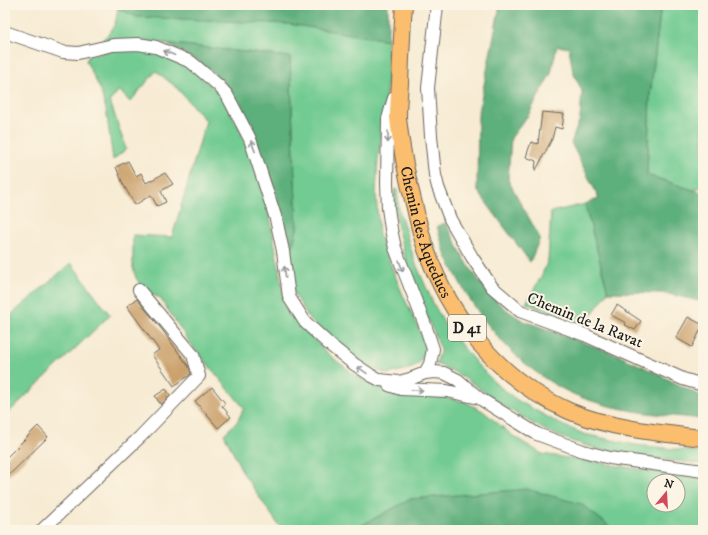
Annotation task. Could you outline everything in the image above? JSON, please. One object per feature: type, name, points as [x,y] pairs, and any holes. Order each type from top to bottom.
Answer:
[{"type":"main road","name":"Chemin des Aqueducs","points":[[404,5],[398,116],[404,163],[419,225],[433,267],[443,289],[469,331],[490,355],[519,381],[535,392],[569,411],[623,428],[703,438]]},
{"type":"street","name":"Chemin de la Ravat","points":[[436,5],[428,88],[435,175],[450,220],[472,257],[492,286],[520,312],[584,335],[703,386]]},
{"type":"street","points":[[5,32],[63,52],[78,53],[113,45],[138,44],[156,47],[191,62],[218,85],[227,95],[250,139],[276,219],[283,250],[289,297],[305,322],[354,364],[389,385],[401,389],[448,391],[479,398]]},
{"type":"street","points":[[400,72],[388,119],[388,208],[396,248],[432,345],[432,356],[425,373]]},
{"type":"street","points":[[42,530],[140,437],[199,376],[193,355],[139,290]]},
{"type":"street","points":[[380,380],[399,382],[410,380],[425,373],[435,372],[451,376],[479,398],[537,434],[583,451],[618,459],[703,471]]},
{"type":"green space","points":[[111,5],[388,5],[388,40],[289,24],[137,17]]},
{"type":"green space","points":[[500,5],[661,5],[650,95],[647,175],[703,192],[703,302],[664,293],[608,292],[585,204],[599,198],[571,143],[580,119],[582,91],[573,72],[569,48],[557,46],[551,73],[529,114],[511,138],[508,180],[540,238],[530,262],[477,190],[478,115]]},
{"type":"green space","points":[[661,5],[703,5],[703,186],[693,190],[647,175],[650,95]]},
{"type":"green space","points":[[118,7],[122,11],[289,24],[388,40],[387,86],[378,159],[376,193],[379,235],[402,293],[425,342],[425,351],[421,361],[413,368],[388,374],[367,367],[340,347],[310,320],[294,293],[289,259],[297,229],[290,57],[145,41],[103,43],[103,39],[114,25]]},
{"type":"green space","points":[[164,43],[290,57],[297,229],[289,259],[286,233],[271,178],[245,113],[222,81],[200,62]]},
{"type":"green space","points":[[123,48],[147,50],[185,64],[211,86],[224,100],[239,128],[259,173],[268,206],[286,309],[329,355],[355,375],[377,386],[407,395],[439,396],[465,402],[483,411],[513,436],[542,454],[664,473],[646,473],[646,513],[686,513],[686,476],[703,479],[703,530],[614,530],[581,504],[411,499],[353,530],[282,530],[243,473],[224,434],[237,422],[244,408],[190,343],[160,298],[146,292],[136,278],[133,268],[133,235],[172,237],[206,121],[176,87],[156,71],[130,102],[119,90],[110,101],[126,149],[113,160],[106,109],[100,89],[86,61],[89,55]]},
{"type":"green space","points":[[397,189],[399,210],[415,262],[433,303],[445,325],[476,363],[496,384],[517,400],[562,425],[584,434],[635,445],[703,452],[703,464],[637,456],[594,448],[573,442],[532,423],[510,410],[463,377],[436,364],[441,349],[417,291],[404,251],[395,211],[394,190]]},
{"type":"green space","points":[[585,204],[608,292],[584,325],[526,303],[541,277],[548,260],[551,212]]},
{"type":"green space","points":[[446,223],[469,266],[478,279],[487,291],[510,312],[524,321],[615,354],[703,396],[703,419],[649,413],[608,406],[574,394],[554,384],[536,372],[518,358],[488,325],[463,288],[447,258],[437,226]]},
{"type":"green space","points":[[71,263],[110,315],[5,416],[5,320]]},
{"type":"green space","points":[[527,489],[581,504],[614,530],[353,530],[411,499]]},
{"type":"building","points":[[542,112],[564,114],[562,129],[555,127],[552,139],[535,170],[536,161],[526,157],[531,142],[538,144]]},
{"type":"building","points":[[128,161],[136,176],[141,173],[146,183],[165,173],[173,184],[161,191],[166,202],[157,206],[151,195],[135,205],[123,184],[116,167]]},
{"type":"building","points":[[137,299],[163,331],[189,367],[191,374],[174,386],[152,355],[159,350],[127,306]]},
{"type":"building","points":[[617,305],[641,321],[635,330],[611,315]]},
{"type":"building","points":[[688,317],[703,325],[692,347],[676,338]]},
{"type":"building","points":[[212,387],[225,403],[222,406],[231,417],[218,428],[195,401]]},
{"type":"building","points":[[166,389],[170,395],[161,405],[155,396]]},
{"type":"building","points":[[38,426],[48,437],[5,479],[5,459]]}]
